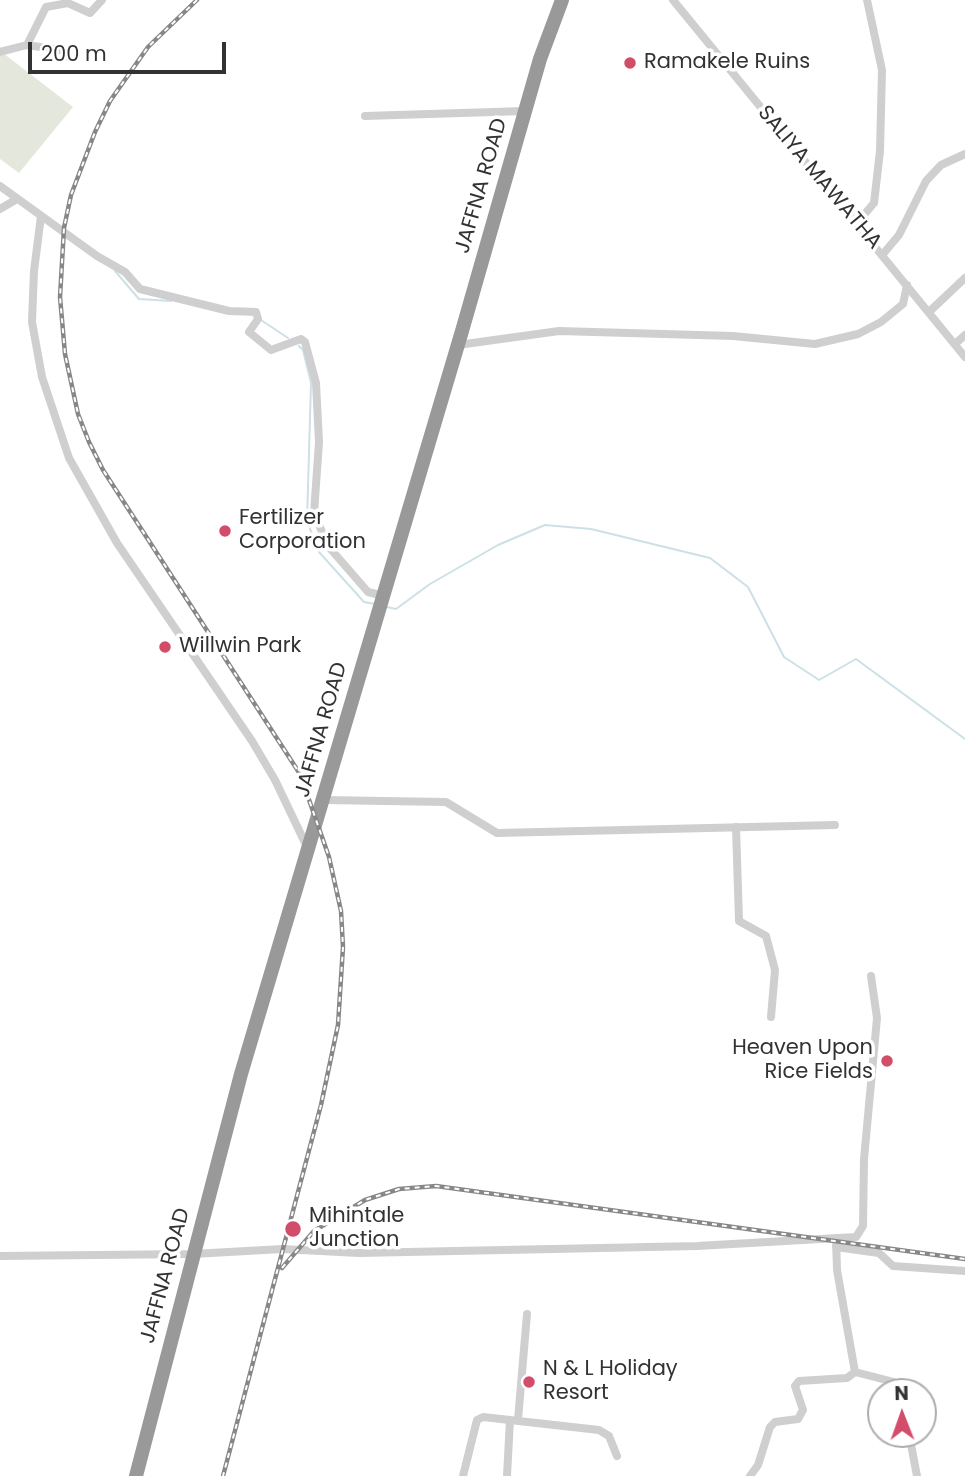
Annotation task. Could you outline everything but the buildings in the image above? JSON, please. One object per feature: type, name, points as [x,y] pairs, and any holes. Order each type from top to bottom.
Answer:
[{"type":"highway","name":"JAFFNA ROAD","points":[[136,1476],[242,1074],[525,111],[562,0]]},
{"type":"street","points":[[27,46],[46,7],[68,3],[90,13],[102,0]]},
{"type":"street","name":"SALIYA MAWATHA","points":[[673,0],[965,357]]},
{"type":"street","points":[[857,223],[874,203],[880,151],[882,70],[867,0]]},
{"type":"street","points":[[0,52],[27,46],[57,52]]},
{"type":"street","points":[[365,116],[525,111]]},
{"type":"street","points":[[883,254],[899,234],[926,181],[941,165],[965,154]]},
{"type":"street","points":[[0,186],[97,256],[125,272],[140,289],[229,310],[256,312],[257,321],[248,332],[271,350],[301,339],[305,342],[316,383],[319,442],[314,513],[328,546],[381,603]]},
{"type":"street","points":[[0,209],[18,199]]},
{"type":"street","points":[[41,216],[34,271],[32,322],[42,377],[69,458],[117,543],[252,741],[275,780],[308,850]]},
{"type":"street","points":[[929,312],[965,278]]},
{"type":"street","points":[[458,345],[559,331],[733,336],[814,344],[858,334],[881,322],[903,304],[908,285]]},
{"type":"street","points":[[955,344],[965,335]]},
{"type":"street","points":[[323,800],[446,802],[496,833],[835,825]]},
{"type":"street","points":[[736,827],[739,920],[766,936],[775,971],[771,1017]]},
{"type":"street","points":[[836,1243],[856,1237],[862,1229],[864,1160],[877,1018],[871,976]]},
{"type":"street","points":[[836,1243],[837,1270],[855,1372]]},
{"type":"street","points":[[0,1256],[193,1254],[282,1249],[359,1253],[836,1243],[879,1253],[893,1266],[965,1271]]},
{"type":"street","points":[[507,1476],[527,1314]]},
{"type":"street","points":[[855,1372],[878,1378]]},
{"type":"street","points":[[750,1476],[765,1447],[770,1427],[775,1422],[798,1419],[803,1410],[795,1386],[799,1381],[847,1378],[855,1372]]},
{"type":"street","points":[[463,1476],[477,1420],[483,1417],[599,1430],[609,1436],[617,1456]]},
{"type":"street","points":[[912,1448],[917,1476]]},
{"type":"shaded area","points":[[3,53],[73,107],[19,173],[0,159],[0,56]]},
{"type":"waterway","points":[[115,271],[139,299],[171,301]]},
{"type":"waterway","points":[[261,320],[288,338]]},
{"type":"waterway","points":[[299,346],[303,350],[311,383],[307,521],[319,552],[364,602],[375,604]]},
{"type":"waterway","points":[[387,607],[396,609],[430,584],[498,545],[545,525],[591,529],[710,558],[748,587],[784,657],[819,680],[856,659],[965,739]]},
{"type":"railway","points":[[197,0],[148,47],[110,101],[95,132],[71,195],[64,228],[60,297],[65,354],[78,414],[89,442],[103,470],[300,774],[329,857],[341,911],[343,947],[338,1025],[321,1105],[223,1476]]},
{"type":"railway","points":[[282,1268],[314,1231],[365,1200],[399,1189],[436,1186],[965,1259]]},
{"type":"place","name":"Ramakele Ruins","points":[[630,63]]},
{"type":"place","name":"Fertilizer Corporation","points":[[225,531]]},
{"type":"place","name":"Willwin Park","points":[[165,647]]},
{"type":"place","name":"Heaven Upon Rice Fields","points":[[887,1061]]},
{"type":"place","name":"Mihintale Junction","points":[[293,1229]]},
{"type":"place","name":"N & L Holiday Resort","points":[[529,1382]]}]
